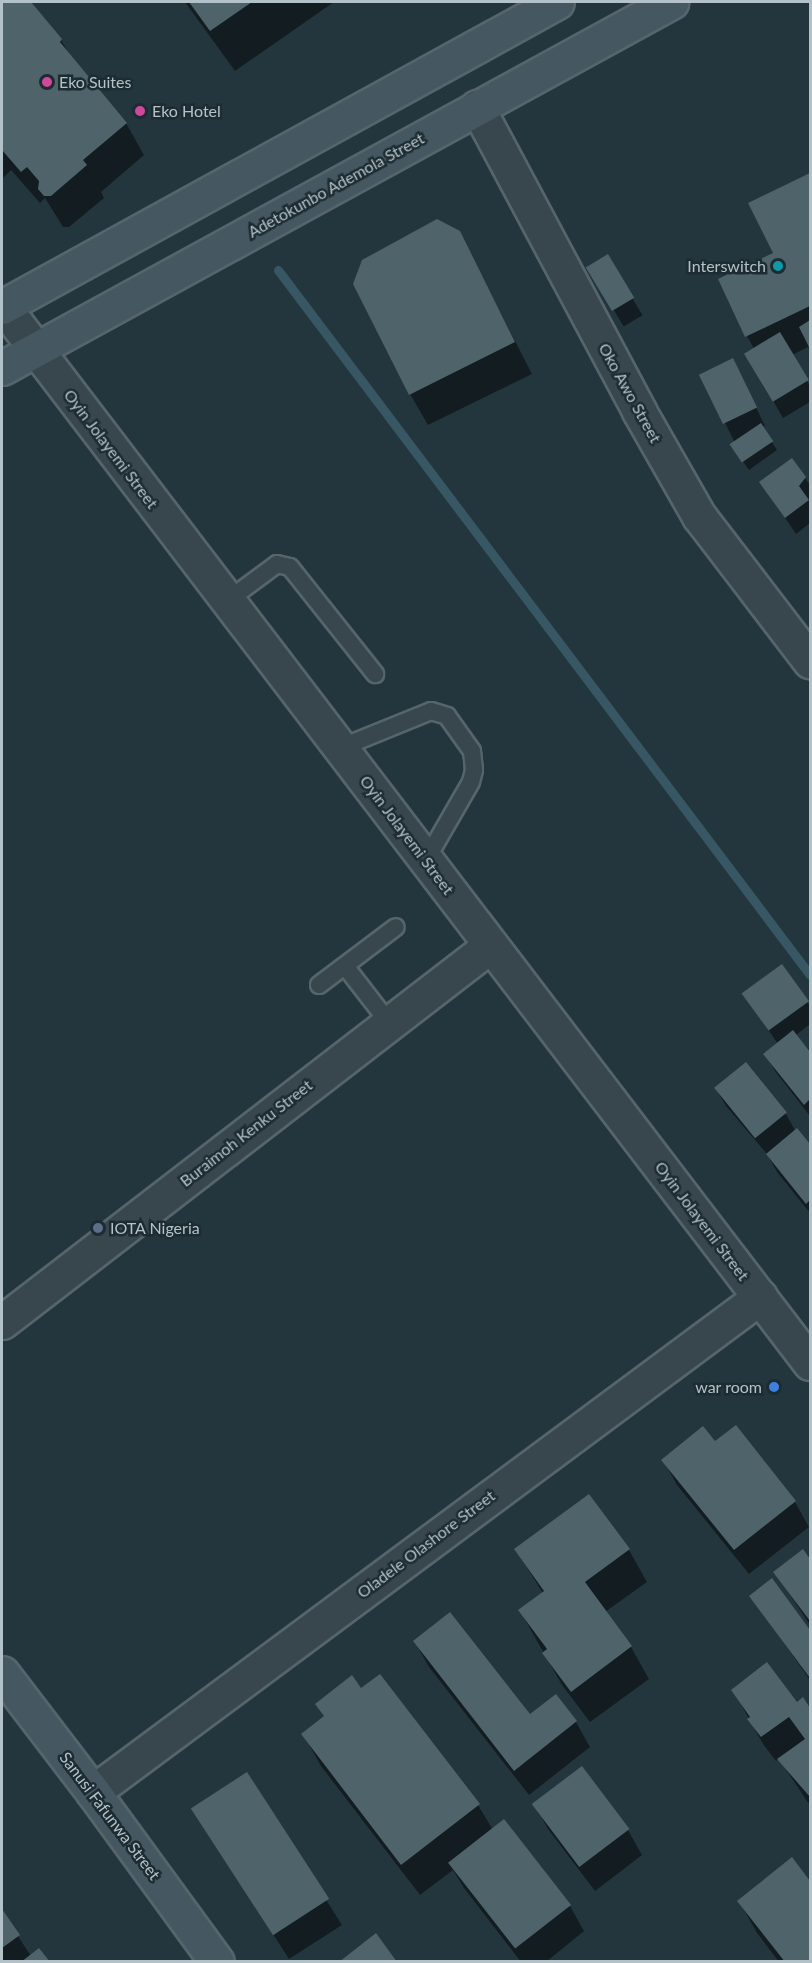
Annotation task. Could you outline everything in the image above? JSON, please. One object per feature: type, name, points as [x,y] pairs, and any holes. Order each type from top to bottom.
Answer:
[{"type":"main road","points":[[2,307],[557,2]]},
{"type":"main road","name":"Adetokunbo Ademola Street","points":[[2,368],[671,2]]},
{"type":"main road","name":"Sanusi Fafunwa Street","points":[[2,1673],[93,1792],[217,1962]]},
{"type":"street","name":"Oko Awo Street","points":[[477,107],[639,411],[699,516],[810,661]]},
{"type":"street","name":"Oyin Jolayemi Street","points":[[2,307],[810,1363]]},
{"type":"street","name":"Buraimoh Kenku Street","points":[[2,1322],[491,945]]},
{"type":"street","name":"Oladele Olashore Street","points":[[93,1792],[760,1297]]},
{"type":"lane","points":[[227,601],[277,564],[290,567],[375,674]]},
{"type":"lane","points":[[340,748],[431,711],[447,716],[472,751],[474,770],[471,782],[426,860]]},
{"type":"lane","points":[[319,985],[396,927]]},
{"type":"lane","points":[[345,966],[389,1023]]},
{"type":"building","name":"Eko Suites","points":[[2,2],[31,2],[62,39],[60,42],[127,123],[83,160],[87,165],[51,196],[44,196],[38,189],[39,181],[27,167],[21,172],[2,150]]},
{"type":"building","points":[[189,2],[252,2],[210,31]]},
{"type":"building","name":"Interswitch","points":[[810,173],[810,306],[745,337],[718,279],[773,253],[748,203]]},
{"type":"building","points":[[437,219],[460,231],[515,342],[409,395],[353,284],[362,260]]},
{"type":"building","points":[[608,254],[634,298],[612,311],[586,267]]},
{"type":"building","points":[[810,320],[810,349],[799,327]]},
{"type":"building","points":[[780,332],[809,380],[773,402],[744,354]]},
{"type":"building","points":[[733,358],[757,407],[723,424],[699,375]]},
{"type":"building","points":[[761,423],[773,441],[742,462],[729,444]]},
{"type":"building","points":[[792,458],[806,477],[799,486],[809,500],[785,518],[759,482]]},
{"type":"building","points":[[782,964],[809,1001],[769,1031],[742,993]]},
{"type":"building","points":[[793,1030],[810,1052],[810,1099],[804,1105],[763,1054]]},
{"type":"building","points":[[746,1062],[787,1113],[755,1138],[714,1088]]},
{"type":"building","points":[[797,1128],[810,1144],[810,1200],[806,1204],[766,1154]]},
{"type":"building","points":[[736,1425],[796,1501],[734,1550],[661,1460],[703,1426],[715,1441]]},
{"type":"building","points":[[589,1494],[630,1549],[585,1582],[632,1646],[571,1692],[542,1653],[547,1649],[518,1610],[544,1591],[514,1549]]},
{"type":"building","points":[[803,1549],[810,1559],[810,1621],[773,1572]]},
{"type":"building","points":[[772,1578],[810,1630],[810,1678],[749,1596]]},
{"type":"building","points":[[450,1612],[530,1714],[556,1694],[577,1721],[514,1771],[413,1641]]},
{"type":"building","points":[[767,1662],[797,1702],[803,1697],[810,1708],[810,1797],[777,1759],[805,1739],[789,1717],[761,1737],[747,1719],[750,1717],[731,1690]]},
{"type":"building","points":[[380,1674],[480,1804],[401,1865],[301,1734],[324,1716],[315,1704],[352,1675],[361,1688]]},
{"type":"building","points":[[582,1766],[630,1829],[579,1867],[532,1804]]},
{"type":"building","points":[[247,1772],[329,1899],[273,1935],[191,1808]]},
{"type":"building","points":[[504,1819],[571,1905],[515,1949],[448,1863]]},
{"type":"building","points":[[792,1857],[810,1881],[810,1962],[785,1962],[737,1901]]},
{"type":"building","points":[[2,1909],[20,1935],[2,1948]]},
{"type":"building","points":[[376,1933],[397,1962],[339,1962]]},
{"type":"building","points":[[39,1948],[50,1962],[21,1962]]},
{"type":"waterway","points":[[278,270],[810,975]]},
{"type":"place","name":"Eko Suites","points":[[47,82]]},
{"type":"place","name":"Eko Hotel","points":[[140,111]]},
{"type":"place","name":"Interswitch","points":[[778,266]]},
{"type":"place","name":"IOTA Nigeria","points":[[98,1228]]},
{"type":"place","name":"war room","points":[[774,1387]]}]
